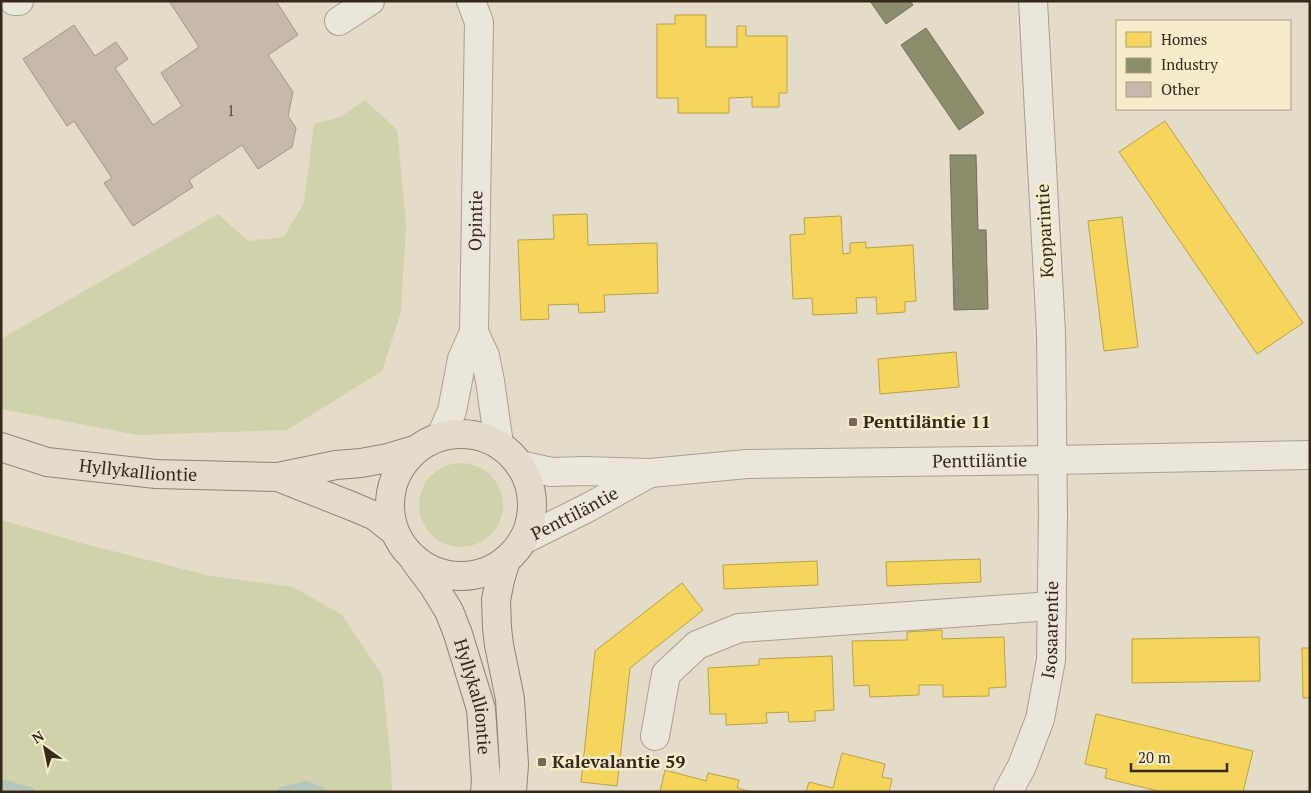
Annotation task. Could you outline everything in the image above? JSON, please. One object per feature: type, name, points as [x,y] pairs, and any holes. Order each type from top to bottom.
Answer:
[{"type":"main road","points":[[471,434],[499,444],[520,465],[530,489],[531,515],[515,550],[483,572],[458,576],[432,570],[410,556],[394,531],[389,502],[396,473],[414,450],[441,436],[471,434]]},
{"type":"main road","name":"Hyllykalliontie","points":[[1,447],[47,462],[156,474],[278,477],[336,465],[388,458],[414,450]]},
{"type":"main road","name":"Hyllykalliontie","points":[[278,477],[354,506],[375,516],[394,531]]},
{"type":"main road","name":"Hyllykalliontie","points":[[512,792],[514,765],[510,698],[499,645],[496,600],[500,580],[515,550]]},
{"type":"main road","name":"Hyllykalliontie","points":[[410,556],[433,584],[449,611],[458,634],[481,709],[486,780],[485,792]]},
{"type":"street","points":[[14,1],[19,1]]},
{"type":"street","points":[[339,21],[370,1]]},
{"type":"street","name":"Opintie","points":[[441,436],[452,412],[462,360],[474,332],[479,22],[471,1]]},
{"type":"street","name":"Kopparintie","points":[[1033,1],[1051,333],[1053,460]]},
{"type":"street","points":[[474,332],[486,364],[499,444]]},
{"type":"street","name":"Penttiläntie","points":[[520,465],[551,472],[650,473],[747,464],[1310,455]]},
{"type":"street","name":"Isosaarentie","points":[[1008,792],[1022,766],[1040,719],[1051,660],[1054,514],[1053,460]]},
{"type":"street","name":"Penttiläntie","points":[[515,550],[650,473]]},
{"type":"street","points":[[656,736],[666,674],[697,645],[739,628],[1052,606]]},
{"type":"green space","points":[[365,100],[397,130],[406,224],[401,312],[382,371],[287,430],[138,435],[1,409],[1,339],[218,214],[248,241],[284,237],[304,203],[314,124],[340,117]]},
{"type":"green space","points":[[453,463],[469,463],[485,470],[496,481],[503,497],[500,521],[491,535],[485,540],[469,547],[453,547],[437,540],[426,529],[419,513],[419,497],[426,481],[437,470]]},
{"type":"green space","points":[[1,520],[210,576],[293,587],[342,615],[382,675],[391,762],[392,792],[1,792]]},
{"type":"building: Homes","points":[[675,15],[706,15],[706,47],[737,47],[737,26],[746,26],[746,36],[787,36],[787,93],[779,93],[779,107],[752,107],[752,97],[729,98],[729,113],[678,113],[678,98],[657,98],[657,24],[675,24]]},
{"type":"building: Homes","points":[[1165,121],[1303,323],[1257,354],[1119,152]]},
{"type":"building: Homes","points":[[587,214],[588,245],[657,243],[658,293],[604,295],[605,312],[579,313],[578,304],[548,305],[549,319],[521,320],[518,240],[554,239],[553,215]]},
{"type":"building: Homes","points":[[841,216],[843,254],[850,253],[850,243],[866,242],[866,248],[913,245],[916,301],[905,302],[905,312],[877,314],[876,297],[856,298],[857,313],[813,315],[812,298],[793,299],[790,235],[805,234],[804,218]]},
{"type":"building: Homes","points":[[1122,217],[1138,347],[1104,351],[1088,221]]},
{"type":"building: Homes","points":[[956,352],[959,387],[880,394],[878,359]]},
{"type":"building: Homes","points":[[980,559],[981,582],[887,586],[886,562]]},
{"type":"building: Homes","points":[[817,561],[818,585],[724,589],[723,565]]},
{"type":"building: Homes","points":[[682,583],[703,610],[630,668],[617,786],[581,782],[595,651]]},
{"type":"building: Homes","points":[[942,630],[942,639],[1004,637],[1006,687],[989,688],[989,696],[943,697],[943,685],[919,685],[919,695],[870,697],[869,685],[854,686],[852,641],[907,640],[907,632]]},
{"type":"building: Homes","points":[[1259,637],[1260,681],[1132,683],[1132,639]]},
{"type":"building: Homes","points":[[1302,648],[1310,648],[1310,698],[1303,698]]},
{"type":"building: Homes","points":[[832,656],[834,710],[815,711],[815,721],[789,722],[788,712],[766,713],[767,723],[726,725],[726,714],[710,714],[708,668],[759,665],[759,659]]},
{"type":"building: Homes","points":[[1096,714],[1253,751],[1243,792],[1162,792],[1105,778],[1107,769],[1085,764]]},
{"type":"building: Homes","points":[[842,753],[885,764],[882,777],[892,779],[889,792],[806,792],[809,782],[833,788]]},
{"type":"building: Homes","points":[[665,770],[706,781],[708,773],[739,780],[737,788],[752,792],[660,792]]},
{"type":"building: Industry","points":[[870,1],[910,1],[913,5],[886,24]]},
{"type":"building: Industry","points":[[926,28],[984,113],[959,130],[901,45]]},
{"type":"building: Industry","points":[[950,155],[976,155],[978,230],[986,230],[988,309],[954,310]]},
{"type":"building: Other","points":[[169,1],[276,1],[298,35],[268,55],[293,92],[288,116],[296,128],[292,147],[258,169],[242,145],[189,180],[193,187],[133,226],[104,183],[112,178],[74,121],[67,126],[23,59],[74,25],[95,56],[116,42],[128,59],[115,68],[153,125],[182,106],[161,73],[199,47]]},
{"type":"waterway","points":[[1,784],[30,792]]},
{"type":"waterway","points":[[282,792],[305,786],[321,792]]},
{"type":"place","name":"Penttiläntie 11","points":[[853,422]]},
{"type":"place","name":"Kalevalantie 59","points":[[542,762]]}]
